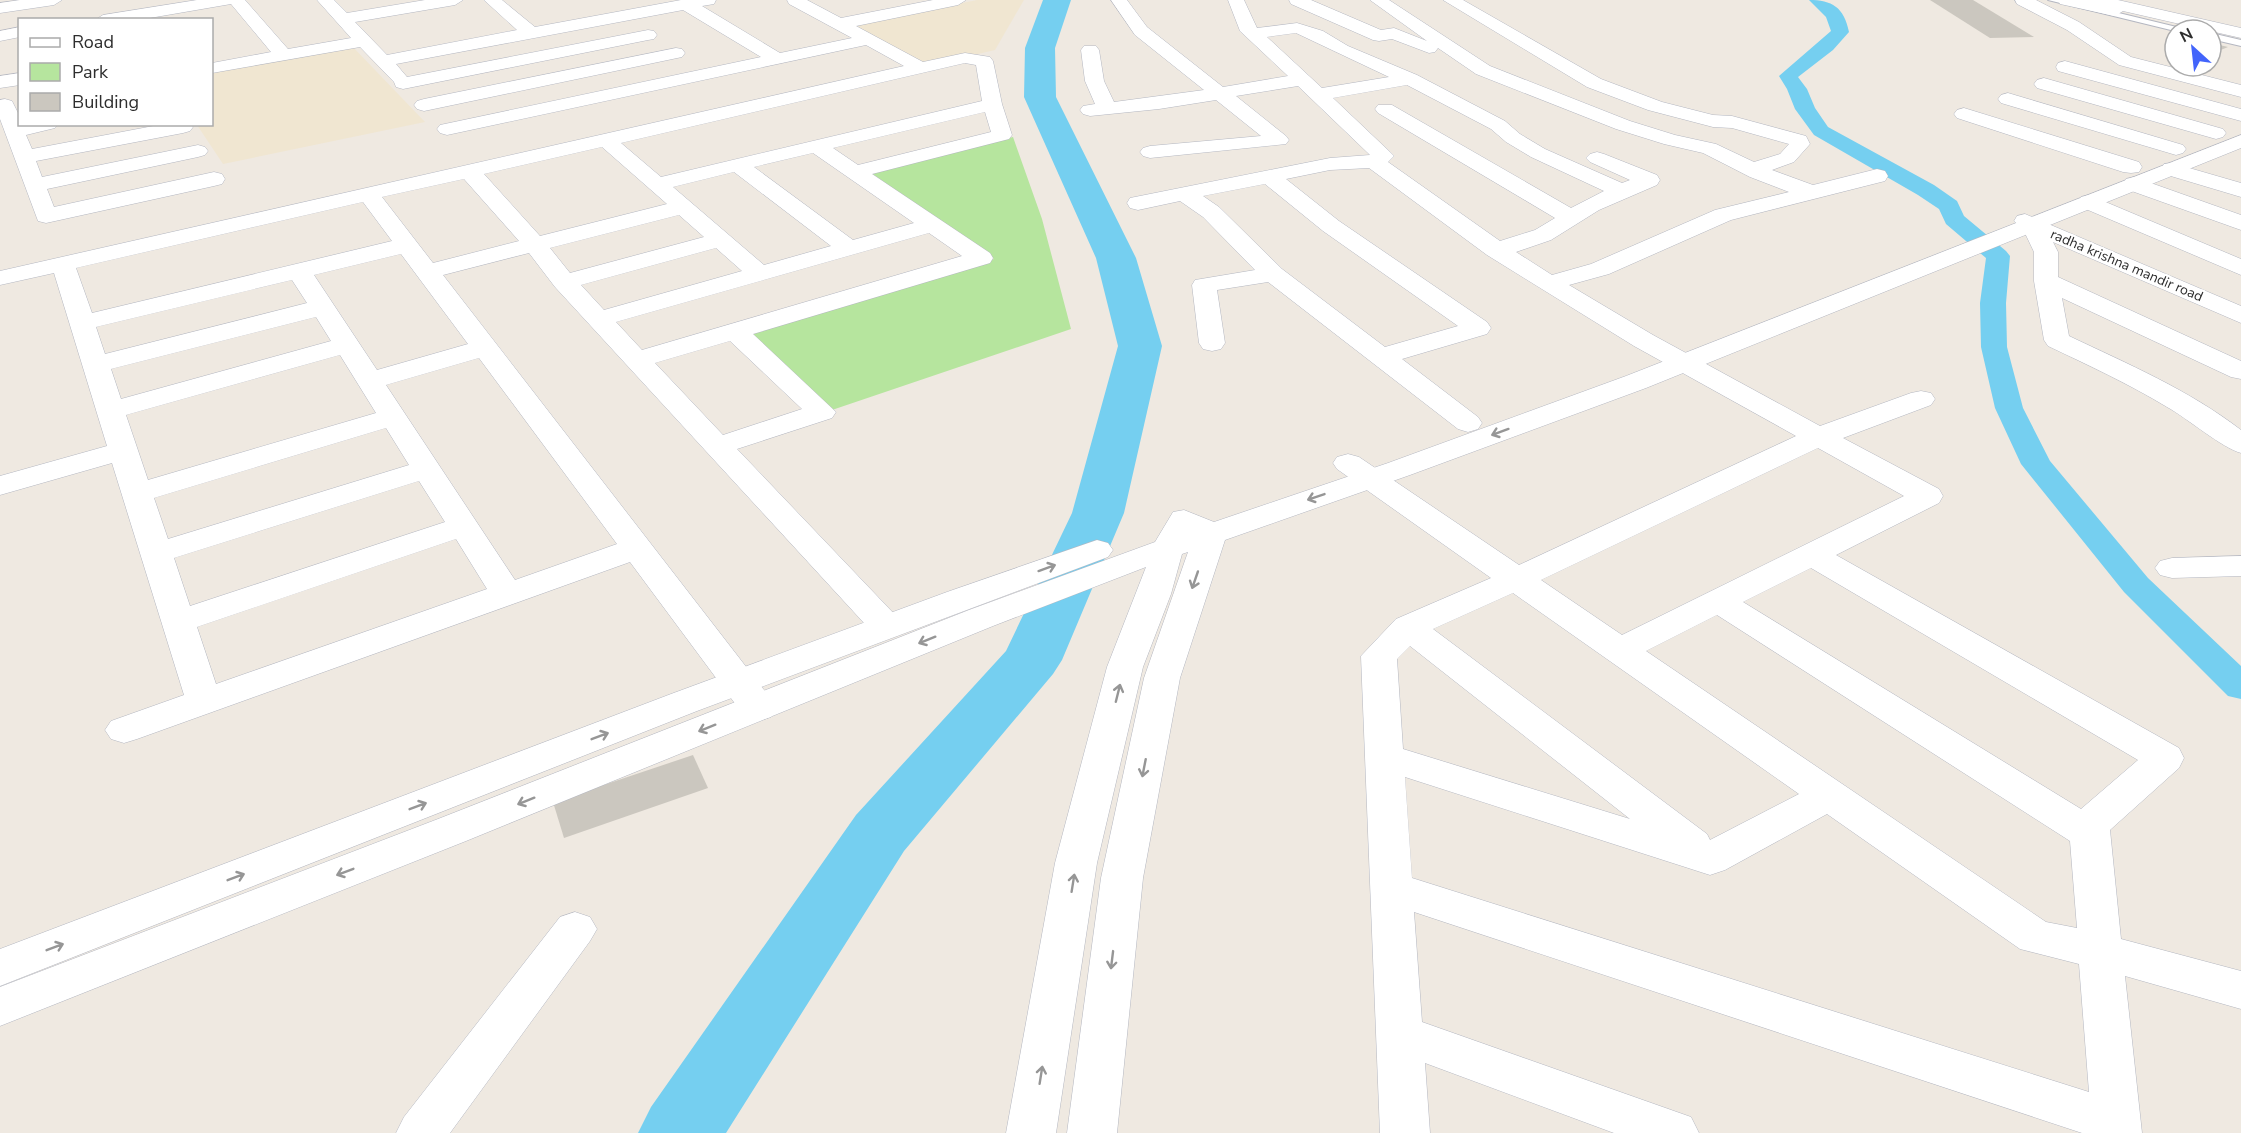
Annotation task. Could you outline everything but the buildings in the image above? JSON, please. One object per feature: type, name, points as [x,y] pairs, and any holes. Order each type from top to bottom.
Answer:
[{"type":"street","points":[[0,8],[54,0]]},
{"type":"street","points":[[129,18],[167,15],[228,0]]},
{"type":"street","points":[[236,0],[283,55]]},
{"type":"street","points":[[343,19],[455,0]]},
{"type":"street","points":[[492,0],[531,33]]},
{"type":"street","points":[[382,61],[708,0]]},
{"type":"street","points":[[798,2],[819,0]]},
{"type":"street","points":[[838,24],[958,0]]},
{"type":"street","points":[[1119,0],[1141,31],[1279,140],[1150,152]]},
{"type":"street","points":[[1138,203],[1330,164],[1374,161],[1383,156],[1252,34],[1246,27],[1236,0]]},
{"type":"street","points":[[1297,0],[1379,36],[1394,33],[1432,49],[1448,45]]},
{"type":"street","points":[[1378,0],[1483,70],[1623,125],[1671,140],[1709,148],[1752,169],[1813,193]]},
{"type":"street","points":[[1451,0],[1576,74],[1656,106],[1713,121],[1732,122],[1799,140],[1800,144],[1787,158],[1752,169]]},
{"type":"street","points":[[2023,0],[2073,26],[2125,61],[2241,91]]},
{"type":"street","points":[[2066,0],[2163,22]]},
{"type":"street","points":[[2096,0],[2241,31]]},
{"type":"street","points":[[330,1],[343,19],[447,129],[564,282],[887,627]]},
{"type":"street","points":[[798,2],[921,68]]},
{"type":"street","points":[[686,4],[778,59]]},
{"type":"street","points":[[419,6],[463,45]]},
{"type":"street","points":[[509,14],[531,10]]},
{"type":"street","points":[[620,16],[706,74]]},
{"type":"street","points":[[2073,26],[2118,38]]},
{"type":"street","points":[[1252,34],[1297,28],[1317,35],[1342,50],[1410,79],[1476,114],[1507,112],[1548,97]]},
{"type":"street","points":[[0,36],[18,33]]},
{"type":"street","points":[[403,83],[648,35]]},
{"type":"street","points":[[2223,38],[2241,42]]},
{"type":"street","points":[[447,129],[866,40]]},
{"type":"street","points":[[213,68],[364,41]]},
{"type":"street","points":[[1090,50],[1099,109],[1219,93],[1410,79]]},
{"type":"street","points":[[424,105],[676,53]]},
{"type":"street","points":[[8,104],[14,131],[45,216],[228,202],[369,195],[471,160],[607,141],[965,58],[984,61],[992,104],[1002,135],[855,172]]},
{"type":"street","points":[[2065,67],[2241,115]]},
{"type":"street","points":[[1514,83],[1576,74]]},
{"type":"street","points":[[0,82],[18,79]]},
{"type":"street","points":[[2044,84],[2226,142]]},
{"type":"street","points":[[2008,99],[2174,159],[2241,190]]},
{"type":"street","points":[[657,184],[992,104]]},
{"type":"street","points":[[1385,109],[1570,217]]},
{"type":"street","points":[[1495,250],[1543,235],[1570,217],[1621,191],[1649,180],[1611,165],[1523,123],[1507,112]]},
{"type":"street","points":[[1507,112],[1513,138],[1538,153],[1621,191]]},
{"type":"street","points":[[1964,114],[2133,176],[2241,223]]},
{"type":"street","points":[[0,968],[749,696],[987,602],[1676,358],[2174,159],[2226,142],[2241,123]]},
{"type":"street","points":[[14,131],[38,126]]},
{"type":"street","points":[[24,157],[182,126],[228,202]]},
{"type":"street","points":[[607,141],[760,274]]},
{"type":"street","points":[[638,360],[981,258],[816,146]]},
{"type":"street","points":[[34,184],[198,151]]},
{"type":"street","points":[[1374,161],[1433,208],[1549,283],[1676,358],[1928,496],[1620,650]]},
{"type":"street","points":[[738,165],[850,249]]},
{"type":"street","points":[[1549,283],[1600,269],[1723,215],[1877,176]]},
{"type":"street","points":[[2014,224],[2089,202],[2133,176]]},
{"type":"street","points":[[1270,177],[1331,226],[1478,328],[1380,357]]},
{"type":"street","points":[[1185,194],[1211,212],[1274,274],[1468,423]]},
{"type":"street","points":[[369,195],[749,696]]},
{"type":"street","points":[[0,279],[63,264],[228,202]]},
{"type":"street","points":[[2089,202],[2241,268]]},
{"type":"street","points":[[427,272],[683,207]]},
{"type":"street","points":[[2014,224],[2046,252],[2046,281],[2057,340],[2166,395],[2220,427],[2241,444]]},
{"type":"street","name":"radha krishna mandir road","points":[[2014,224],[2241,315]]},
{"type":"street","points":[[599,319],[933,225]]},
{"type":"street","points":[[564,282],[721,240]]},
{"type":"street","points":[[82,323],[407,245]]},
{"type":"street","points":[[63,264],[204,702]]},
{"type":"street","points":[[299,271],[507,594]]},
{"type":"street","points":[[1212,343],[1204,285],[1274,274]]},
{"type":"street","points":[[2046,281],[2241,371]]},
{"type":"street","points":[[95,365],[323,307]]},
{"type":"street","points":[[718,447],[822,412],[735,331]]},
{"type":"street","points":[[110,411],[347,345]]},
{"type":"street","points":[[370,381],[485,348]]},
{"type":"street","points":[[1360,471],[1468,423],[1676,358]]},
{"type":"street","points":[[1405,1133],[1380,657],[1408,627],[1517,579],[1820,436],[1921,399]]},
{"type":"street","points":[[136,493],[394,417]]},
{"type":"street","points":[[0,486],[123,452]]},
{"type":"street","points":[[155,553],[427,469]]},
{"type":"street","points":[[1360,471],[2035,937],[2101,951],[2241,990]]},
{"type":"street","points":[[178,622],[464,526]]},
{"type":"street","points":[[0,1007],[452,830],[749,696],[887,627],[1111,568],[1174,535]]},
{"type":"street","points":[[1031,1133],[1076,863],[1125,667],[1174,535]]},
{"type":"street","points":[[1092,1133],[1126,854],[1162,678],[1174,535]]},
{"type":"street","points":[[124,730],[637,548]]},
{"type":"street","points":[[1392,888],[2116,1127],[2089,825],[2165,758],[1811,554]]},
{"type":"street","points":[[2172,568],[2241,566]]},
{"type":"street","points":[[1718,601],[2090,834]]},
{"type":"street","points":[[1408,627],[1710,859]]},
{"type":"street","points":[[1385,757],[1710,859],[1830,795]]},
{"type":"street","points":[[421,1133],[575,929]]},
{"type":"street","points":[[0,978],[0,986]]},
{"type":"street","points":[[1400,1034],[1674,1133]]},
{"type":"lane","points":[[2053,0],[2163,25]]},
{"type":"lane","points":[[2112,0],[2241,31]]},
{"type":"shaded area","points":[[977,0],[1024,0],[995,50],[926,66],[855,25]]},
{"type":"shaded area","points":[[351,45],[425,122],[223,164],[198,126],[213,126],[213,71]]},
{"type":"green space","points":[[1013,137],[1042,219],[1071,329],[832,410],[747,333],[994,259],[871,173]]},
{"type":"waterway","points":[[680,1133],[880,833],[1032,660],[1098,513],[1140,346],[1116,258],[1040,97],[1040,48],[1057,0]]},
{"type":"waterway","points":[[1817,0],[1833,13],[1840,32],[1827,46],[1788,76],[1797,89],[1805,109],[1821,131],[1926,190],[1949,206],[1954,219],[1998,256],[1993,303],[1994,347],[2009,408],[2036,464],[2136,585],[2241,687]]}]
